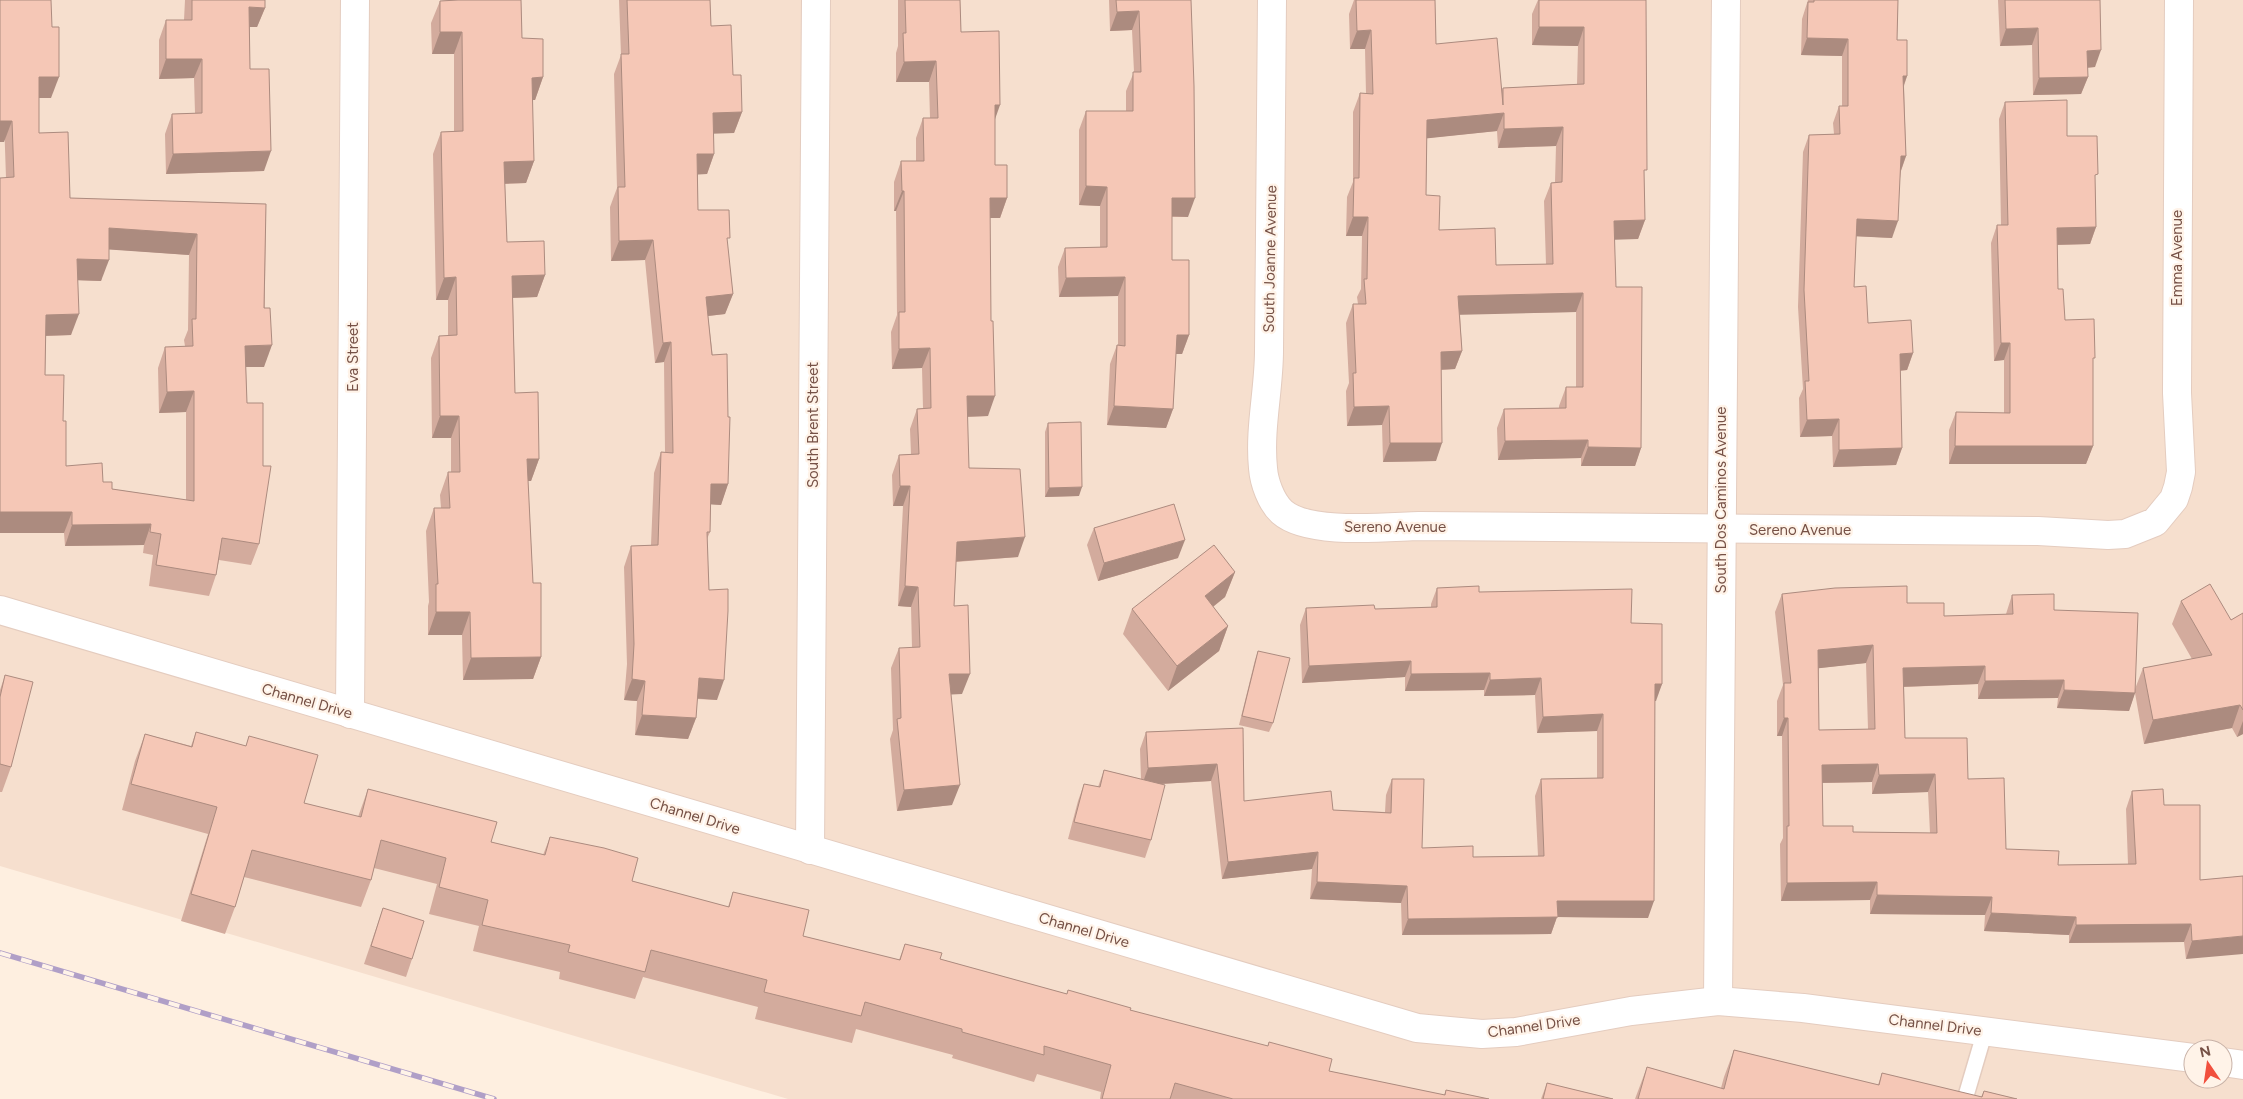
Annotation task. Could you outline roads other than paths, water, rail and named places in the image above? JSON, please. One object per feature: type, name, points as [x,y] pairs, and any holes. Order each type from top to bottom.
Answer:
[{"type":"street","name":"Eva Street","points":[[350,714],[355,0]]},
{"type":"street","name":"South Brent Street","points":[[810,850],[816,0]]},
{"type":"street","name":"South Joanne Avenue","points":[[1272,0],[1269,374],[1262,453],[1263,470],[1267,486],[1282,512]]},
{"type":"street","name":"South Dos Caminos Avenue","points":[[1718,1001],[1726,0]]},
{"type":"street","name":"Emma Avenue","points":[[2165,513],[2174,499],[2182,472],[2177,393],[2179,0]]},
{"type":"street","name":"Sereno Avenue","points":[[1282,512],[1298,521],[1314,525],[1350,528],[1419,526],[2038,531],[2108,535],[2125,534],[2138,530],[2155,522],[2165,513]]},
{"type":"street","name":"Channel Drive","points":[[0,610],[1416,1028],[1482,1034],[1516,1032],[1640,1010],[1718,1001],[1803,1008],[2183,1057]]},
{"type":"lane","points":[[1965,1099],[1985,1031]]},
{"type":"railway","points":[[0,953],[494,1099]]}]
